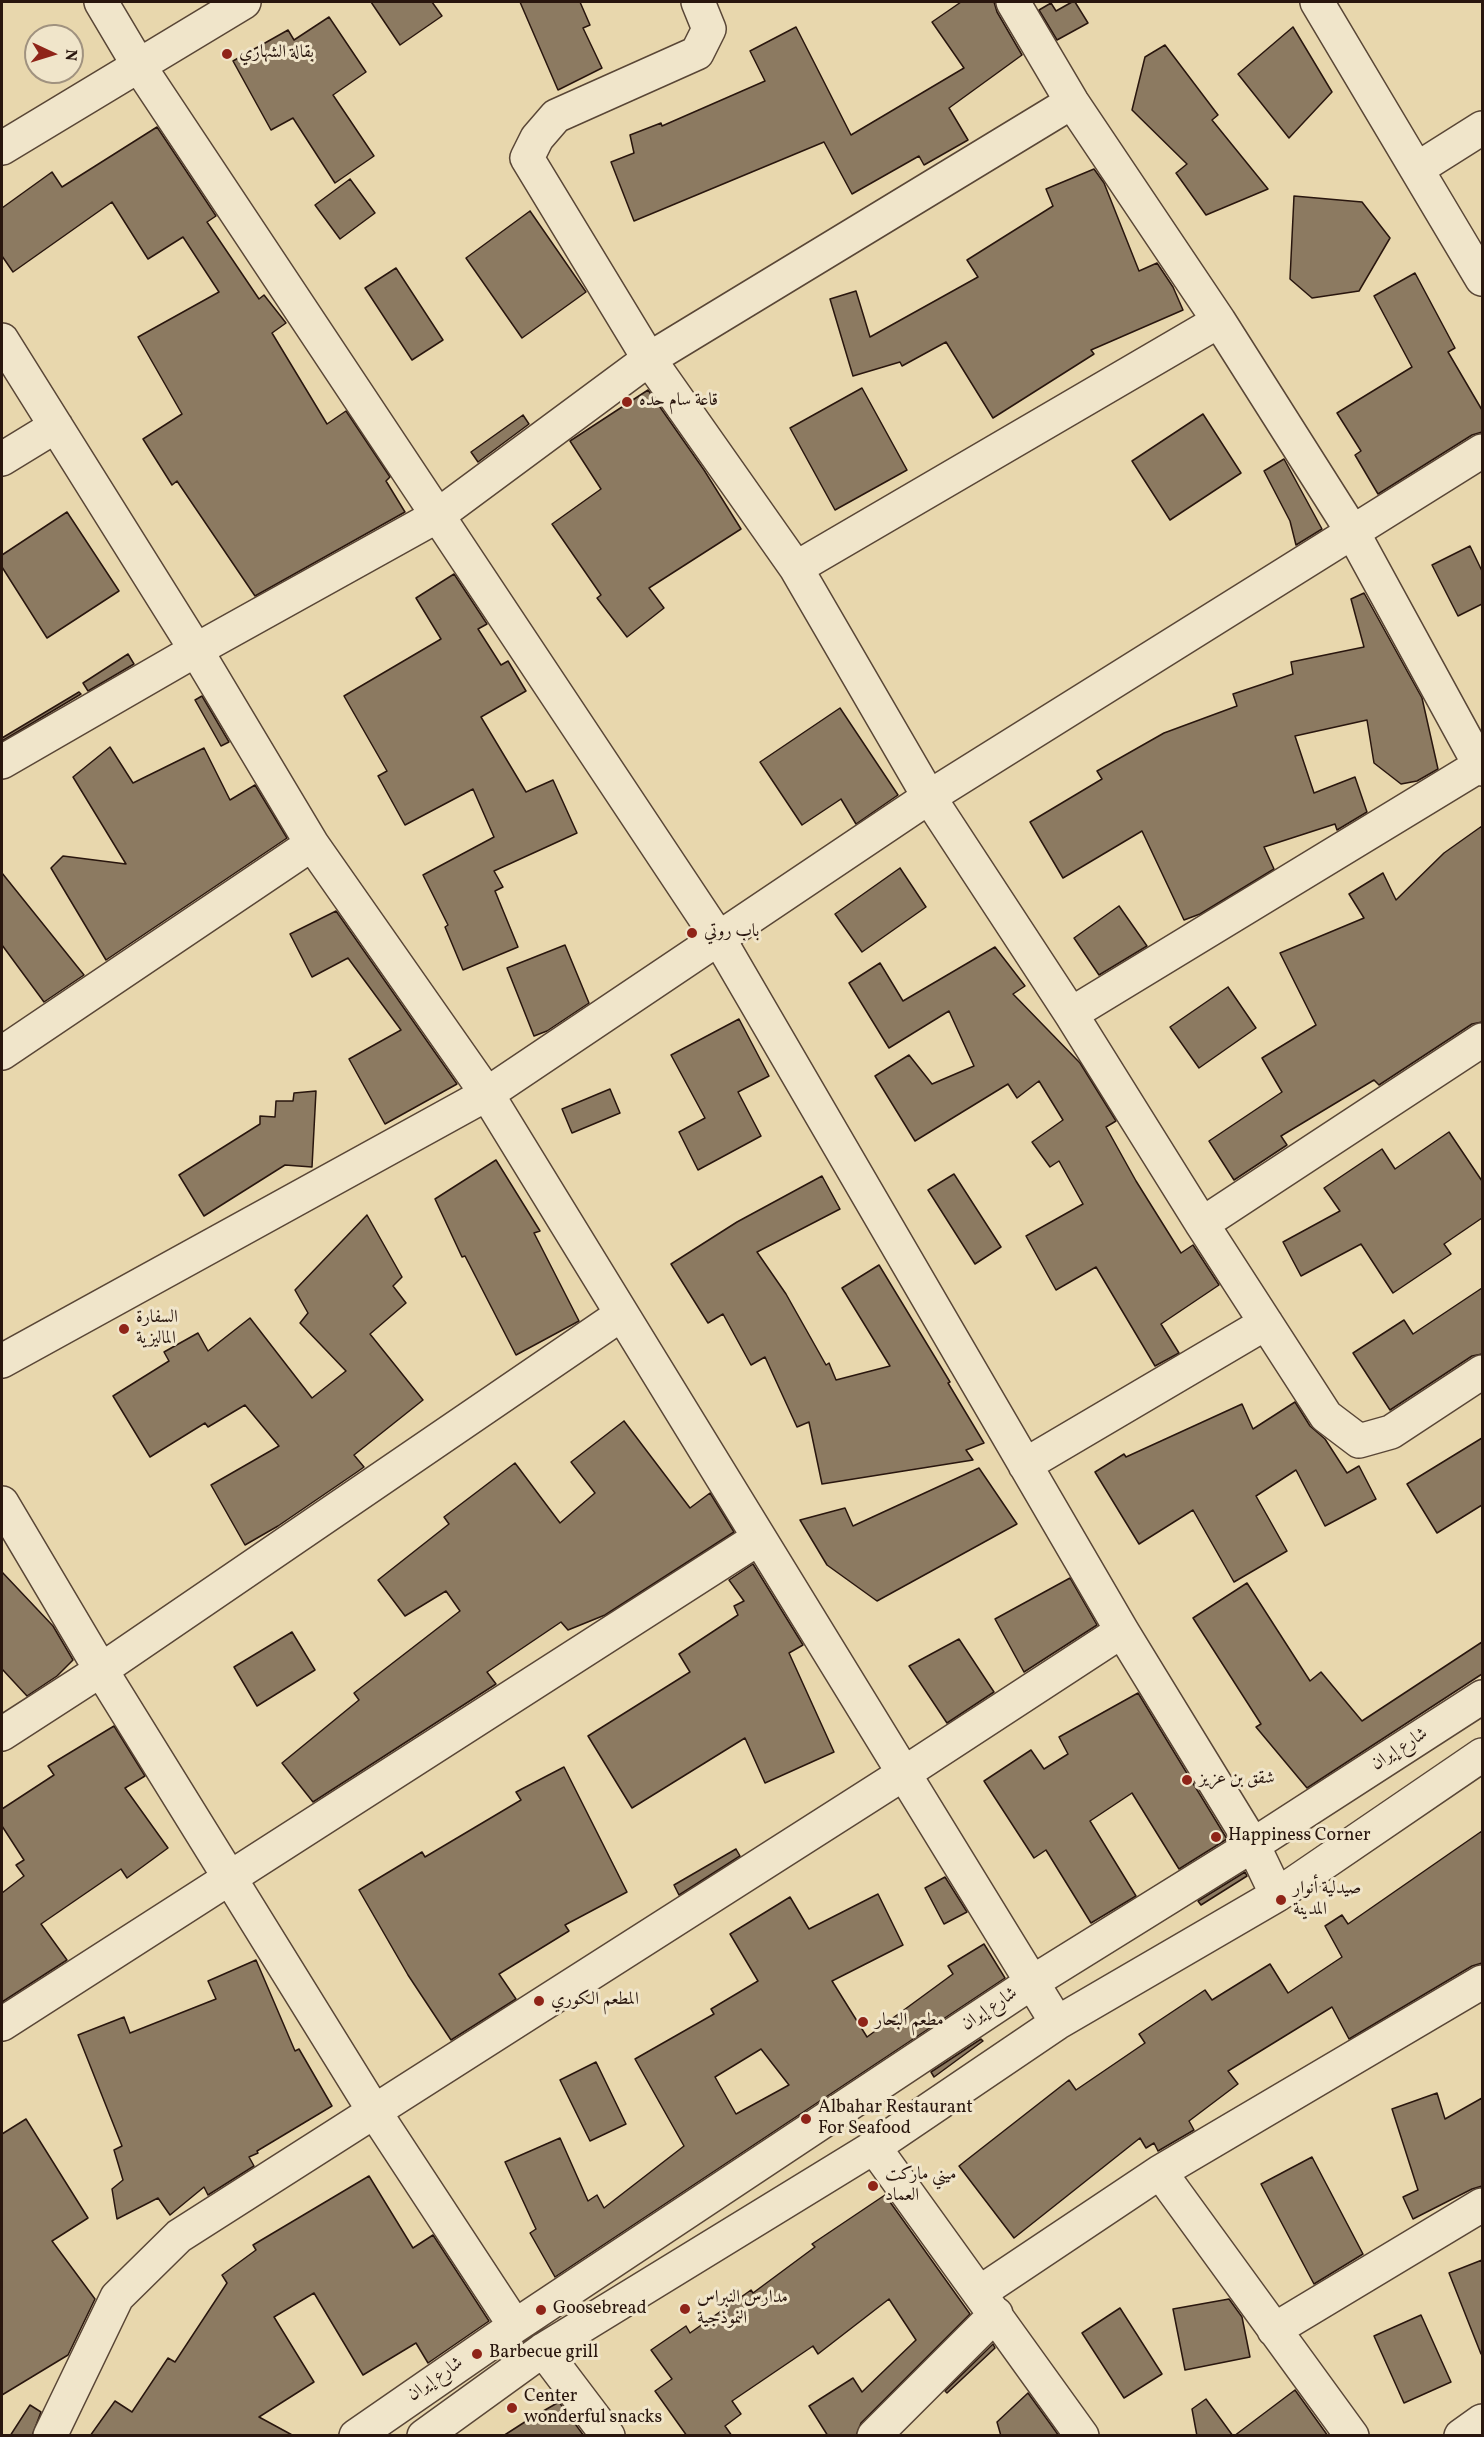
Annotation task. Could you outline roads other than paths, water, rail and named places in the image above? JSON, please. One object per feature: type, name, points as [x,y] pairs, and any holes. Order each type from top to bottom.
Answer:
[{"type":"street","points":[[101,2],[139,66],[719,939],[1122,1630],[1253,1845],[1277,1895]]},
{"type":"street","points":[[2,148],[244,2]]},
{"type":"street","points":[[698,2],[709,29],[697,53],[556,116],[537,138],[526,158],[648,359],[795,568],[929,797],[1071,1014],[1202,1224],[1326,1416],[1359,1441],[1391,1432],[1482,1372]]},
{"type":"street","points":[[1013,2],[1072,102],[1220,321],[1352,531],[1481,767],[1071,1014]]},
{"type":"street","points":[[1317,2],[1482,279]]},
{"type":"street","points":[[2,762],[196,650],[437,516],[648,359],[1072,102]]},
{"type":"street","points":[[1417,169],[1482,128]]},
{"type":"street","points":[[795,568],[1220,321]]},
{"type":"street","points":[[2,340],[196,650],[312,844],[487,1094],[1057,2023]]},
{"type":"street","points":[[2,459],[56,426]]},
{"type":"street","points":[[2,1361],[487,1094],[929,797],[1482,451]]},
{"type":"street","points":[[2,1053],[312,844]]},
{"type":"street","points":[[1202,1224],[1482,1040]]},
{"type":"street","points":[[2,1734],[101,1670],[622,1314]]},
{"type":"street","points":[[1025,1465],[1266,1323]]},
{"type":"street","points":[[2,1503],[101,1670],[374,2111],[515,2326]]},
{"type":"street","points":[[2,2024],[759,1538]]},
{"type":"street","points":[[50,2436],[117,2296],[179,2236],[903,1774],[1122,1630]]},
{"type":"street","name":"شارع إيران","points":[[356,2436],[515,2326],[1031,1983],[1253,1845],[1482,1697]]},
{"type":"street","name":"شارع إيران","points":[[424,2436],[543,2350],[874,2147],[1057,2023],[1277,1895],[1482,1755]]},
{"type":"street","points":[[874,2436],[987,2304],[1160,2172],[1482,1982]]},
{"type":"street","points":[[874,2147],[1082,2436]]},
{"type":"street","points":[[1160,2172],[1352,2436]]},
{"type":"street","points":[[1274,2330],[1482,2205]]},
{"type":"street","points":[[543,2350],[608,2436]]},
{"type":"street","points":[[1461,2436],[1482,2421]]},
{"type":"place","name":"بقالة الشهاري","points":[[227,54]]},
{"type":"place","name":"قاعة سام حده","points":[[627,402]]},
{"type":"place","name":"باب روتي","points":[[692,933]]},
{"type":"place","name":"السفارة الماليزية","points":[[124,1329]]},
{"type":"place","name":"شقق بن عزيز","points":[[1187,1780]]},
{"type":"place","name":"Happiness Corner","points":[[1216,1837]]},
{"type":"place","name":"صيدلية أنوار المدينة","points":[[1281,1900]]},
{"type":"place","name":"المطعم الكوري","points":[[539,2001]]},
{"type":"place","name":"مطعم البحار","points":[[863,2022]]},
{"type":"place","name":"Albahar Restaurant For Seafood","points":[[806,2119]]},
{"type":"place","name":"ميني ماركت العماد","points":[[873,2186]]},
{"type":"place","name":"مدارس النبراس النموذجية","points":[[685,2309]]},
{"type":"place","name":"Goosebread","points":[[541,2310]]},
{"type":"place","name":"Barbecue grill","points":[[477,2354]]},
{"type":"place","name":"Center wonderful snacks","points":[[512,2408]]}]
